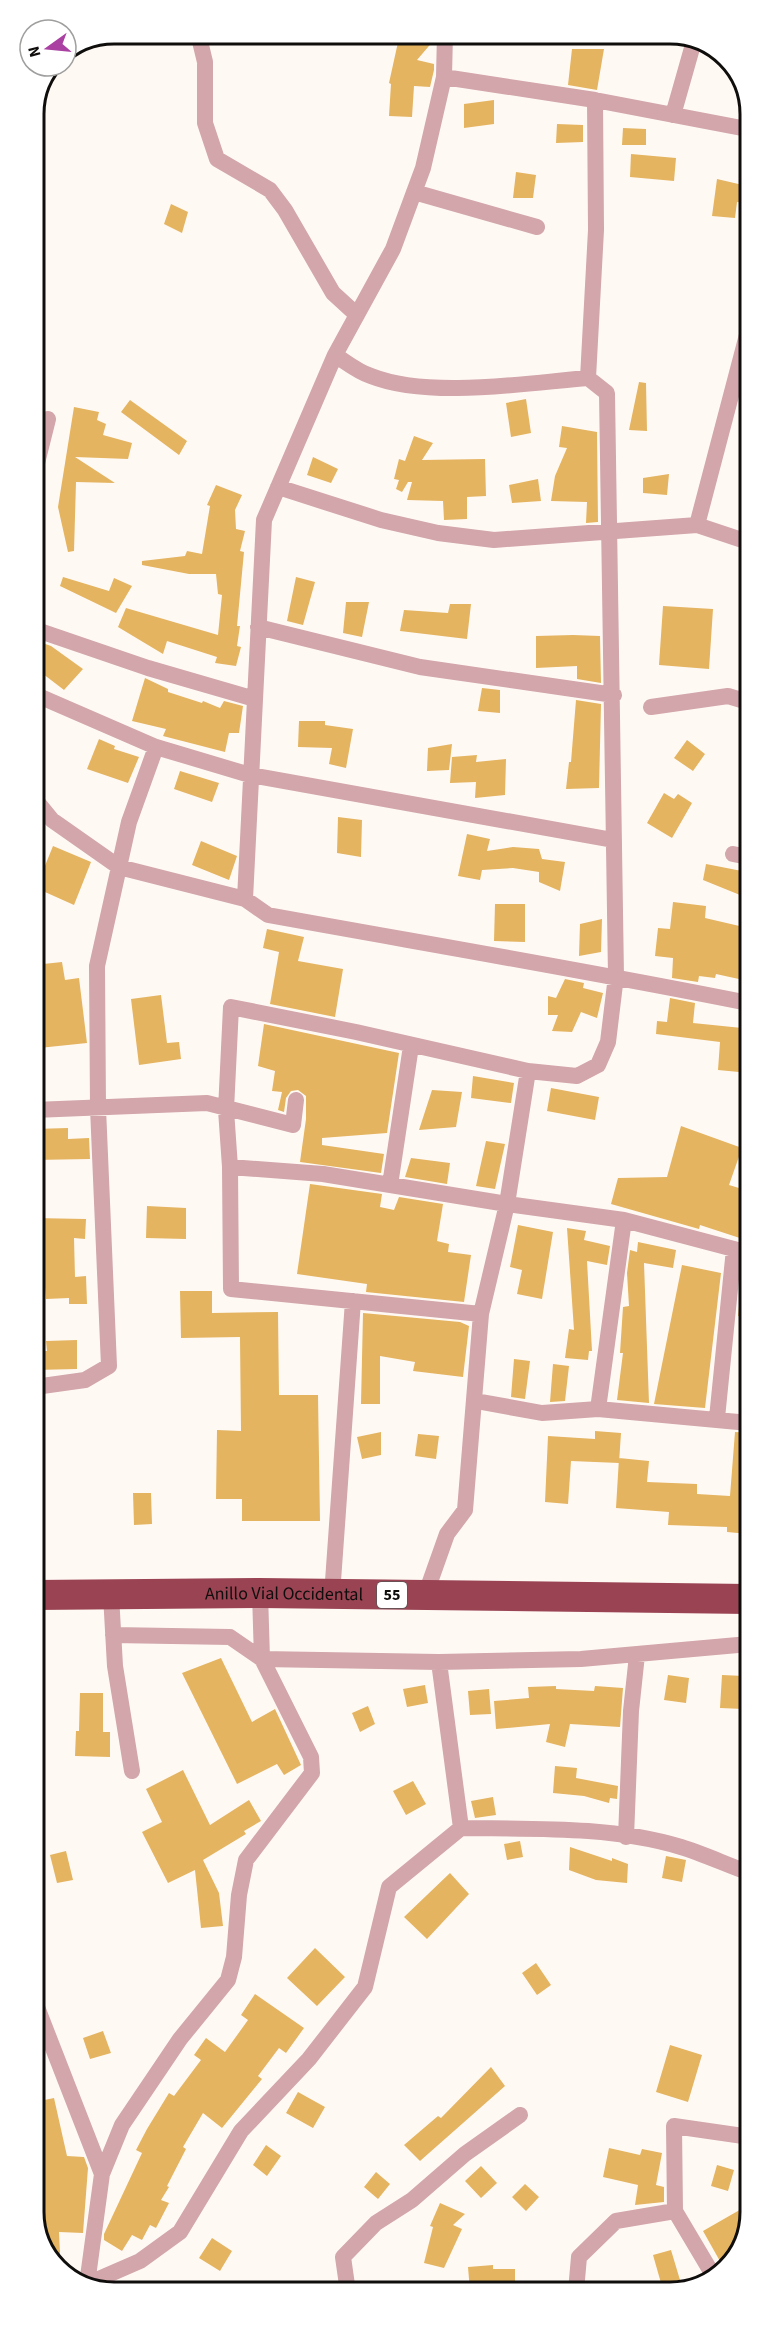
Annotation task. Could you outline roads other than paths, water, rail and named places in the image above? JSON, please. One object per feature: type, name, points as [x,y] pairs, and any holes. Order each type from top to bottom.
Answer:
[{"type":"highway","name":"Anillo Vial Occidental","points":[[44,1595],[260,1593],[740,1599]]},
{"type":"street","points":[[201,44],[205,62],[205,123],[217,159],[270,190],[285,210],[333,293],[357,315]]},
{"type":"street","points":[[245,899],[264,520],[335,355],[393,249],[423,168],[444,77],[445,44]]},
{"type":"street","points":[[673,115],[691,47]]},
{"type":"street","points":[[444,77],[595,100],[740,128]]},
{"type":"street","points":[[588,378],[596,230],[595,100]]},
{"type":"street","points":[[414,192],[537,228]]},
{"type":"street","points":[[335,355],[371,376],[415,386],[476,387],[588,378],[607,393],[614,695],[613,840],[616,976],[608,1042],[598,1065],[577,1076],[528,1071],[231,1007],[226,1110],[230,1167],[231,1289],[481,1314]]},
{"type":"street","points":[[697,525],[740,361]]},
{"type":"street","points":[[44,435],[48,419]]},
{"type":"street","points":[[278,487],[381,520],[438,533],[494,540],[697,525],[740,539]]},
{"type":"street","points":[[258,627],[420,667],[614,695]]},
{"type":"street","points":[[44,632],[148,668],[255,699]]},
{"type":"street","points":[[651,707],[728,696],[740,700]]},
{"type":"street","points":[[44,698],[156,747],[250,775],[613,840]]},
{"type":"street","points":[[44,1386],[85,1380],[109,1366],[98,1108],[97,966],[129,822],[156,747]]},
{"type":"street","points":[[44,810],[52,820],[119,867],[245,899],[268,915],[552,967],[616,976],[740,1001]]},
{"type":"street","points":[[390,1185],[411,1046]]},
{"type":"street","points":[[425,1596],[447,1534],[465,1510],[476,1401],[481,1314],[507,1204],[528,1071]]},
{"type":"street","points":[[44,1110],[207,1103],[226,1110],[292,1125],[296,1100]]},
{"type":"street","points":[[230,1167],[323,1174],[507,1204],[624,1220],[740,1251]]},
{"type":"street","points":[[598,1408],[624,1220]]},
{"type":"street","points":[[717,1418],[740,1258]]},
{"type":"street","points":[[332,1594],[353,1301]]},
{"type":"street","points":[[476,1401],[542,1413],[598,1408],[740,1422]]},
{"type":"street","points":[[88,2278],[102,2174],[122,2125],[180,2039],[228,1980],[234,1957],[239,1895],[246,1860],[312,1773],[311,1757],[262,1659],[260,1593]]},
{"type":"street","points":[[111,1595],[115,1666],[132,1771]]},
{"type":"street","points":[[113,1635],[231,1637],[262,1659],[439,1662],[637,1655],[740,1645]]},
{"type":"street","points":[[626,1837],[631,1711],[637,1655]]},
{"type":"street","points":[[439,1662],[461,1828]]},
{"type":"street","points":[[96,2280],[140,2261],[180,2232],[241,2131],[309,2059],[365,1987],[389,1887],[461,1828],[534,1829],[626,1837],[680,1846],[740,1869]]},
{"type":"street","points":[[44,2025],[102,2174]]},
{"type":"street","points":[[347,2282],[343,2257],[376,2223],[412,2200],[465,2154],[520,2115]]},
{"type":"street","points":[[710,2270],[675,2211],[674,2126],[740,2136]]},
{"type":"street","points":[[577,2282],[579,2257],[616,2221],[675,2211]]}]
